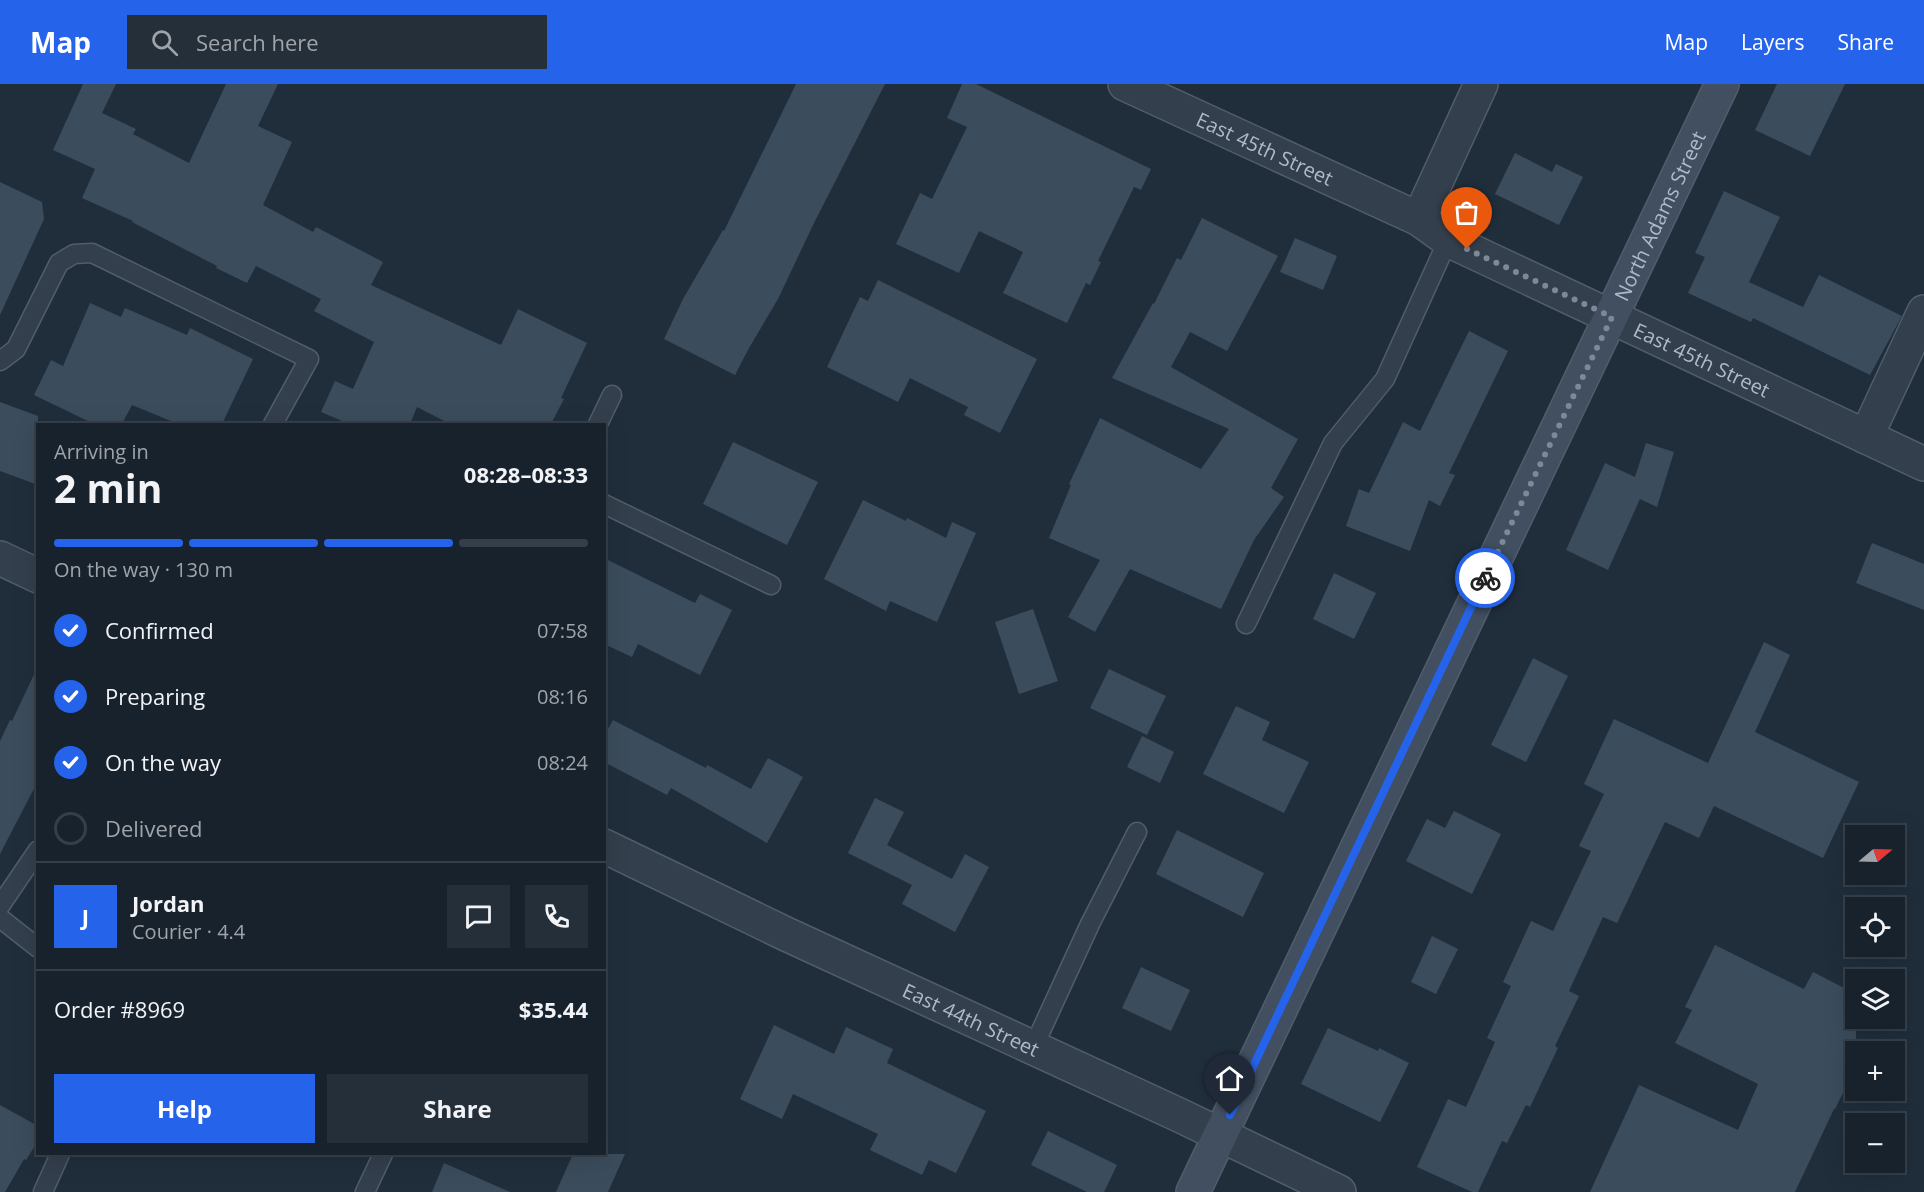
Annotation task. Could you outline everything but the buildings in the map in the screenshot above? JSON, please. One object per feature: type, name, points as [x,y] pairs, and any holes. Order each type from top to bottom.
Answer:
[{"type":"street","name":"East 45th Street","points":[[1125,84],[1419,219],[1448,240],[1924,464]]},
{"type":"street","points":[[1419,219],[1481,84]]},
{"type":"street","name":"North Adams Street","points":[[1193,1192],[1722,84]]},
{"type":"street","points":[[1866,437],[1924,312]]},
{"type":"street","points":[[0,558],[36,575]]},
{"type":"street","name":"East 44th Street","points":[[606,847],[786,934],[1339,1192]]},
{"type":"lane","points":[[1246,624],[1333,443],[1385,378],[1448,240]]},
{"type":"lane","points":[[0,361],[16,349],[59,263],[74,254],[92,253],[309,359],[274,423]]},
{"type":"lane","points":[[598,423],[612,395]]},
{"type":"lane","points":[[606,505],[771,585]]},
{"type":"lane","points":[[1033,1048],[1090,924],[1137,832]]},
{"type":"lane","points":[[0,906],[36,853]]},
{"type":"lane","points":[[0,918],[36,946]]},
{"type":"lane","points":[[42,1192],[60,1155]]},
{"type":"lane","points":[[365,1192],[383,1155]]},
{"type":"way so far","points":[[1467,249],[1612,317],[1485,578]]},
{"type":"route","points":[[1230,1115],[1485,578]]}]
